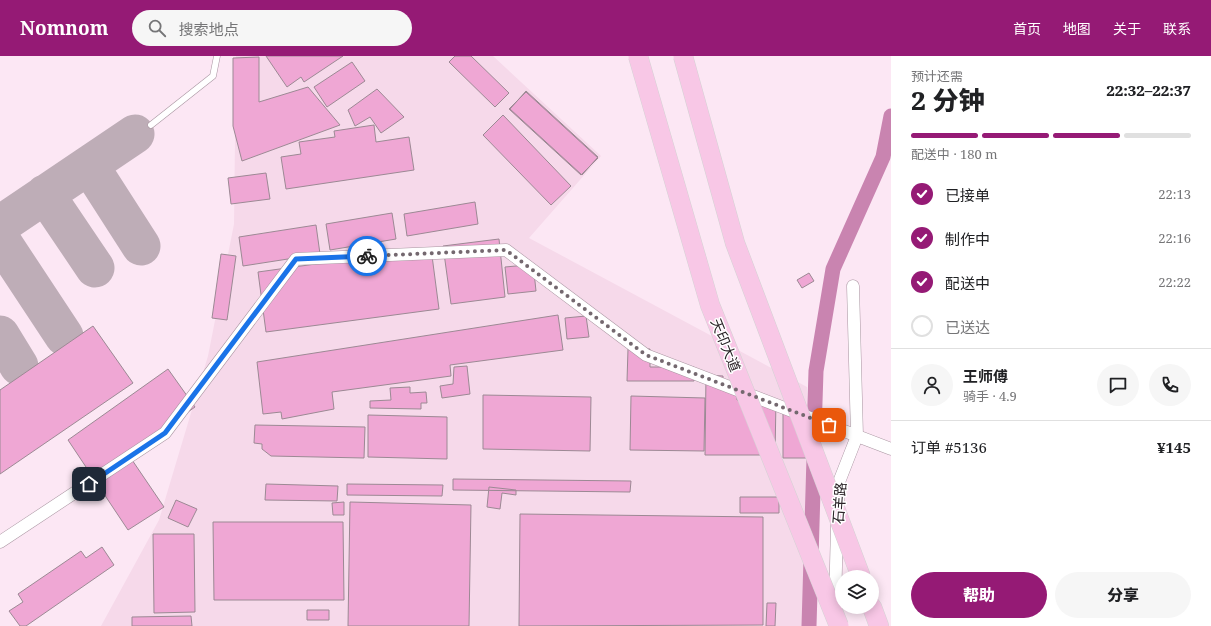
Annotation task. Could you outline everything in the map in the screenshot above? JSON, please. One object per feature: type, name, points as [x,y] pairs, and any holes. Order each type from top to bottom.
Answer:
[{"type":"main road","name":"天印大道","points":[[638,56],[710,305],[839,626]]},
{"type":"main road","points":[[683,56],[735,244],[858,570]]},
{"type":"main road","points":[[875,614],[879,626]]},
{"type":"street","points":[[0,542],[165,433],[296,259],[506,250],[646,355],[891,449]]},
{"type":"street","name":"石羊路","points":[[834,626],[839,482],[857,436],[853,286]]},
{"type":"lane","points":[[151,125],[213,76],[217,56]]},
{"type":"shaded area","points":[[236,56],[493,56],[601,156],[529,238],[807,387],[804,626],[101,626],[159,520],[208,356],[234,224]]},
{"type":"building","points":[[266,56],[343,56],[304,82],[301,77],[287,87]]},
{"type":"building","points":[[455,56],[471,56],[509,93],[495,107],[449,62]]},
{"type":"building","points":[[259,57],[259,102],[308,87],[340,125],[242,161],[233,126],[233,58]]},
{"type":"building","points":[[352,62],[365,81],[327,107],[314,87]]},
{"type":"building","points":[[377,89],[404,117],[381,133],[370,117],[355,126],[348,110]]},
{"type":"building","points":[[526,91],[598,157],[582,175],[510,109]]},
{"type":"building","points":[[526,92],[598,158],[581,175],[509,109]]},
{"type":"building","points":[[503,115],[571,186],[551,205],[483,135]]},
{"type":"building","points":[[374,125],[376,142],[409,137],[414,170],[286,189],[281,157],[301,154],[299,142],[335,137],[334,131]]},
{"type":"building","points":[[266,173],[270,199],[231,204],[228,178]]},
{"type":"building","points":[[475,202],[478,224],[407,236],[404,214]]},
{"type":"building","points":[[392,213],[396,239],[330,250],[326,224]]},
{"type":"building","points":[[316,225],[320,254],[243,266],[239,237]]},
{"type":"building","points":[[499,239],[505,297],[451,304],[443,246]]},
{"type":"building","points":[[431,248],[439,309],[266,332],[258,272]]},
{"type":"building","points":[[221,254],[236,256],[227,320],[212,318]]},
{"type":"building","points":[[527,265],[534,272],[536,291],[508,294],[505,267]]},
{"type":"building","points":[[809,273],[814,281],[802,288],[797,280]]},
{"type":"building","points":[[558,315],[563,350],[450,365],[451,376],[332,392],[334,409],[282,419],[281,412],[263,414],[257,362]]},
{"type":"building","points":[[586,316],[589,337],[567,339],[565,318]]},
{"type":"building","points":[[93,326],[133,383],[0,474],[0,390]]},
{"type":"building","points":[[628,349],[650,349],[650,367],[694,367],[694,381],[627,381]]},
{"type":"building","points":[[467,366],[470,394],[442,398],[440,386],[453,384],[454,367]]},
{"type":"building","points":[[168,369],[195,407],[128,454],[164,507],[128,530],[68,440]]},
{"type":"building","points":[[706,375],[723,376],[723,390],[737,390],[737,400],[776,400],[775,455],[705,455]]},
{"type":"building","points":[[410,387],[410,393],[426,392],[427,403],[421,403],[421,409],[370,408],[370,401],[391,400],[390,388]]},
{"type":"building","points":[[483,395],[591,397],[590,451],[483,449]]},
{"type":"building","points":[[631,396],[705,398],[704,451],[630,450]]},
{"type":"building","points":[[783,412],[808,412],[808,458],[783,458]]},
{"type":"building","points":[[368,415],[447,417],[447,459],[368,457]]},
{"type":"building","points":[[255,425],[365,427],[364,458],[271,456],[262,449],[262,444],[254,443]]},
{"type":"building","points":[[453,479],[631,481],[630,492],[453,490]]},
{"type":"building","points":[[266,484],[338,486],[337,501],[265,500]]},
{"type":"building","points":[[347,484],[443,485],[442,496],[347,495]]},
{"type":"building","points":[[489,487],[516,490],[516,495],[502,493],[500,509],[487,507]]},
{"type":"building","points":[[740,497],[779,497],[779,513],[740,513]]},
{"type":"building","points":[[176,500],[197,509],[188,527],[168,518]]},
{"type":"building","points":[[344,502],[344,515],[333,515],[332,503]]},
{"type":"building","points":[[350,502],[471,505],[469,626],[348,626]]},
{"type":"building","points":[[520,514],[763,517],[763,625],[519,626]]},
{"type":"building","points":[[213,522],[343,522],[344,600],[214,600]]},
{"type":"building","points":[[153,534],[194,534],[195,612],[154,613]]},
{"type":"building","points":[[102,547],[114,565],[26,626],[20,626],[9,611],[23,602],[18,594],[81,551],[86,558]]},
{"type":"building","points":[[767,603],[776,603],[775,626],[766,626]]},
{"type":"building","points":[[307,610],[329,610],[329,620],[307,620]]},
{"type":"building","points":[[191,616],[192,626],[132,626],[132,617]]},
{"type":"waterway","points":[[814,433],[816,371],[833,269],[883,157],[891,116]]},
{"type":"waterway","points":[[809,626],[814,457]]},
{"type":"taxiway","points":[[0,225],[135,134]]},
{"type":"taxiway","points":[[89,165],[141,246]]},
{"type":"taxiway","points":[[45,194],[95,268]]},
{"type":"taxiway","points":[[0,239],[64,336]]},
{"type":"taxiway","points":[[0,335],[19,366]]},
{"type":"way so far","points":[[367,256],[506,250],[646,355],[829,425]]},
{"type":"route","points":[[89,484],[165,433],[296,259],[367,256]]}]
